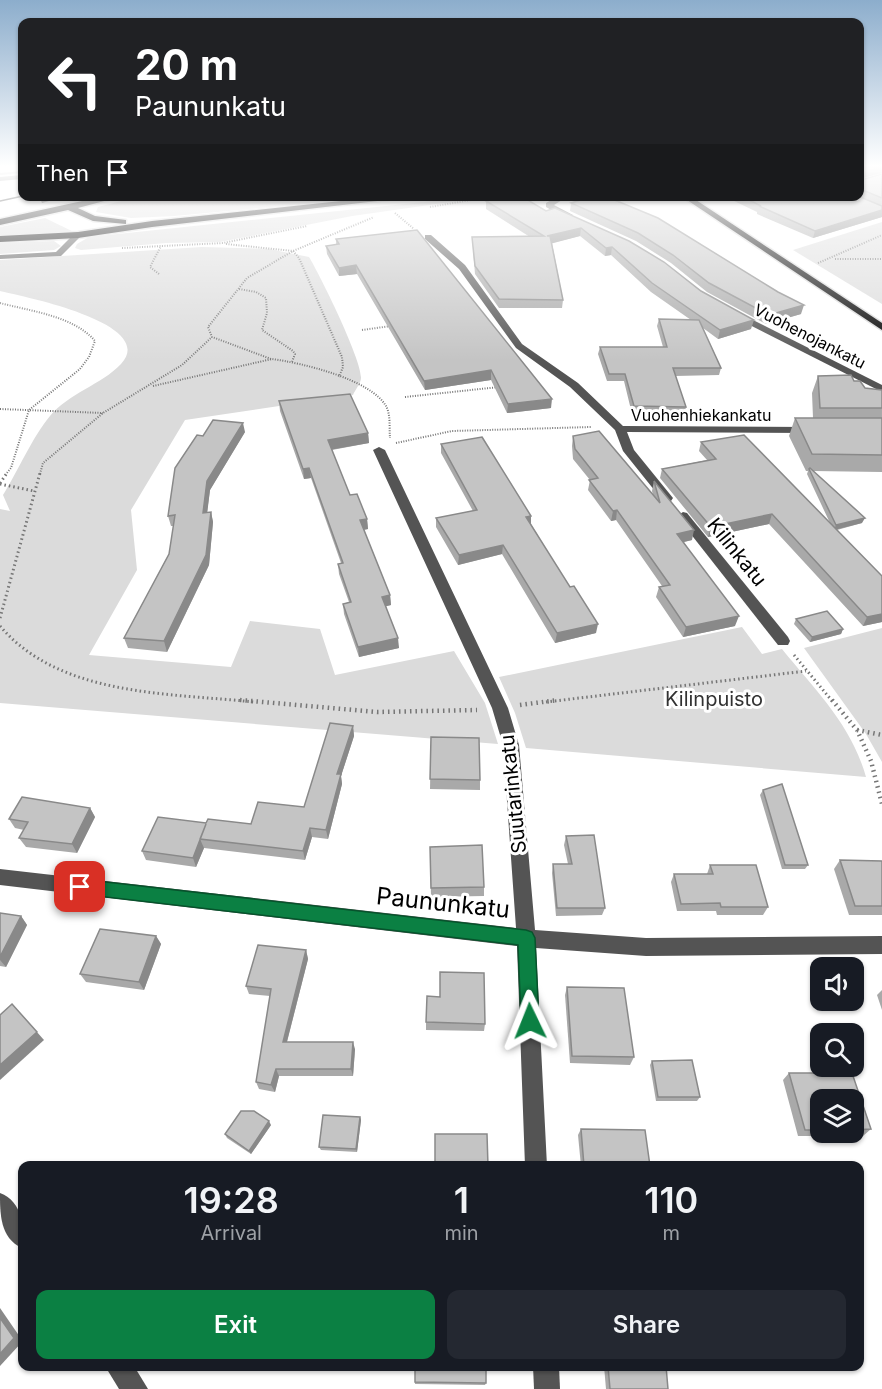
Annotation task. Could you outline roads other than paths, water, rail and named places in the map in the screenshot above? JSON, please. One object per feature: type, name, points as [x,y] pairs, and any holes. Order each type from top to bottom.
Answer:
[{"type":"highway","points":[[0,239],[100,232]]},
{"type":"main road","points":[[739,232],[882,327]]},
{"type":"street","points":[[0,257],[58,254],[78,235]]},
{"type":"street","name":"Vuohenhiekankatu","points":[[428,237],[462,267],[519,346],[574,385],[620,429],[827,430]]},
{"type":"street","name":"Vuohenojankatu","points":[[722,306],[811,355],[882,389]]},
{"type":"street","name":"Kilinkatu","points":[[620,429],[628,451],[783,641]]},
{"type":"street","name":"Suutarinkatu","points":[[385,447],[500,708],[512,746],[526,938],[536,1161]]},
{"type":"street","name":"Paununkatu","points":[[0,877],[526,938],[646,947],[882,945]]},
{"type":"street","points":[[0,1204],[18,1230]]},
{"type":"street","points":[[122,1371],[135,1389]]},
{"type":"street","points":[[546,1371],[547,1389]]},
{"type":"park label","name":"Kilinpuisto","points":[[714,699]]}]
